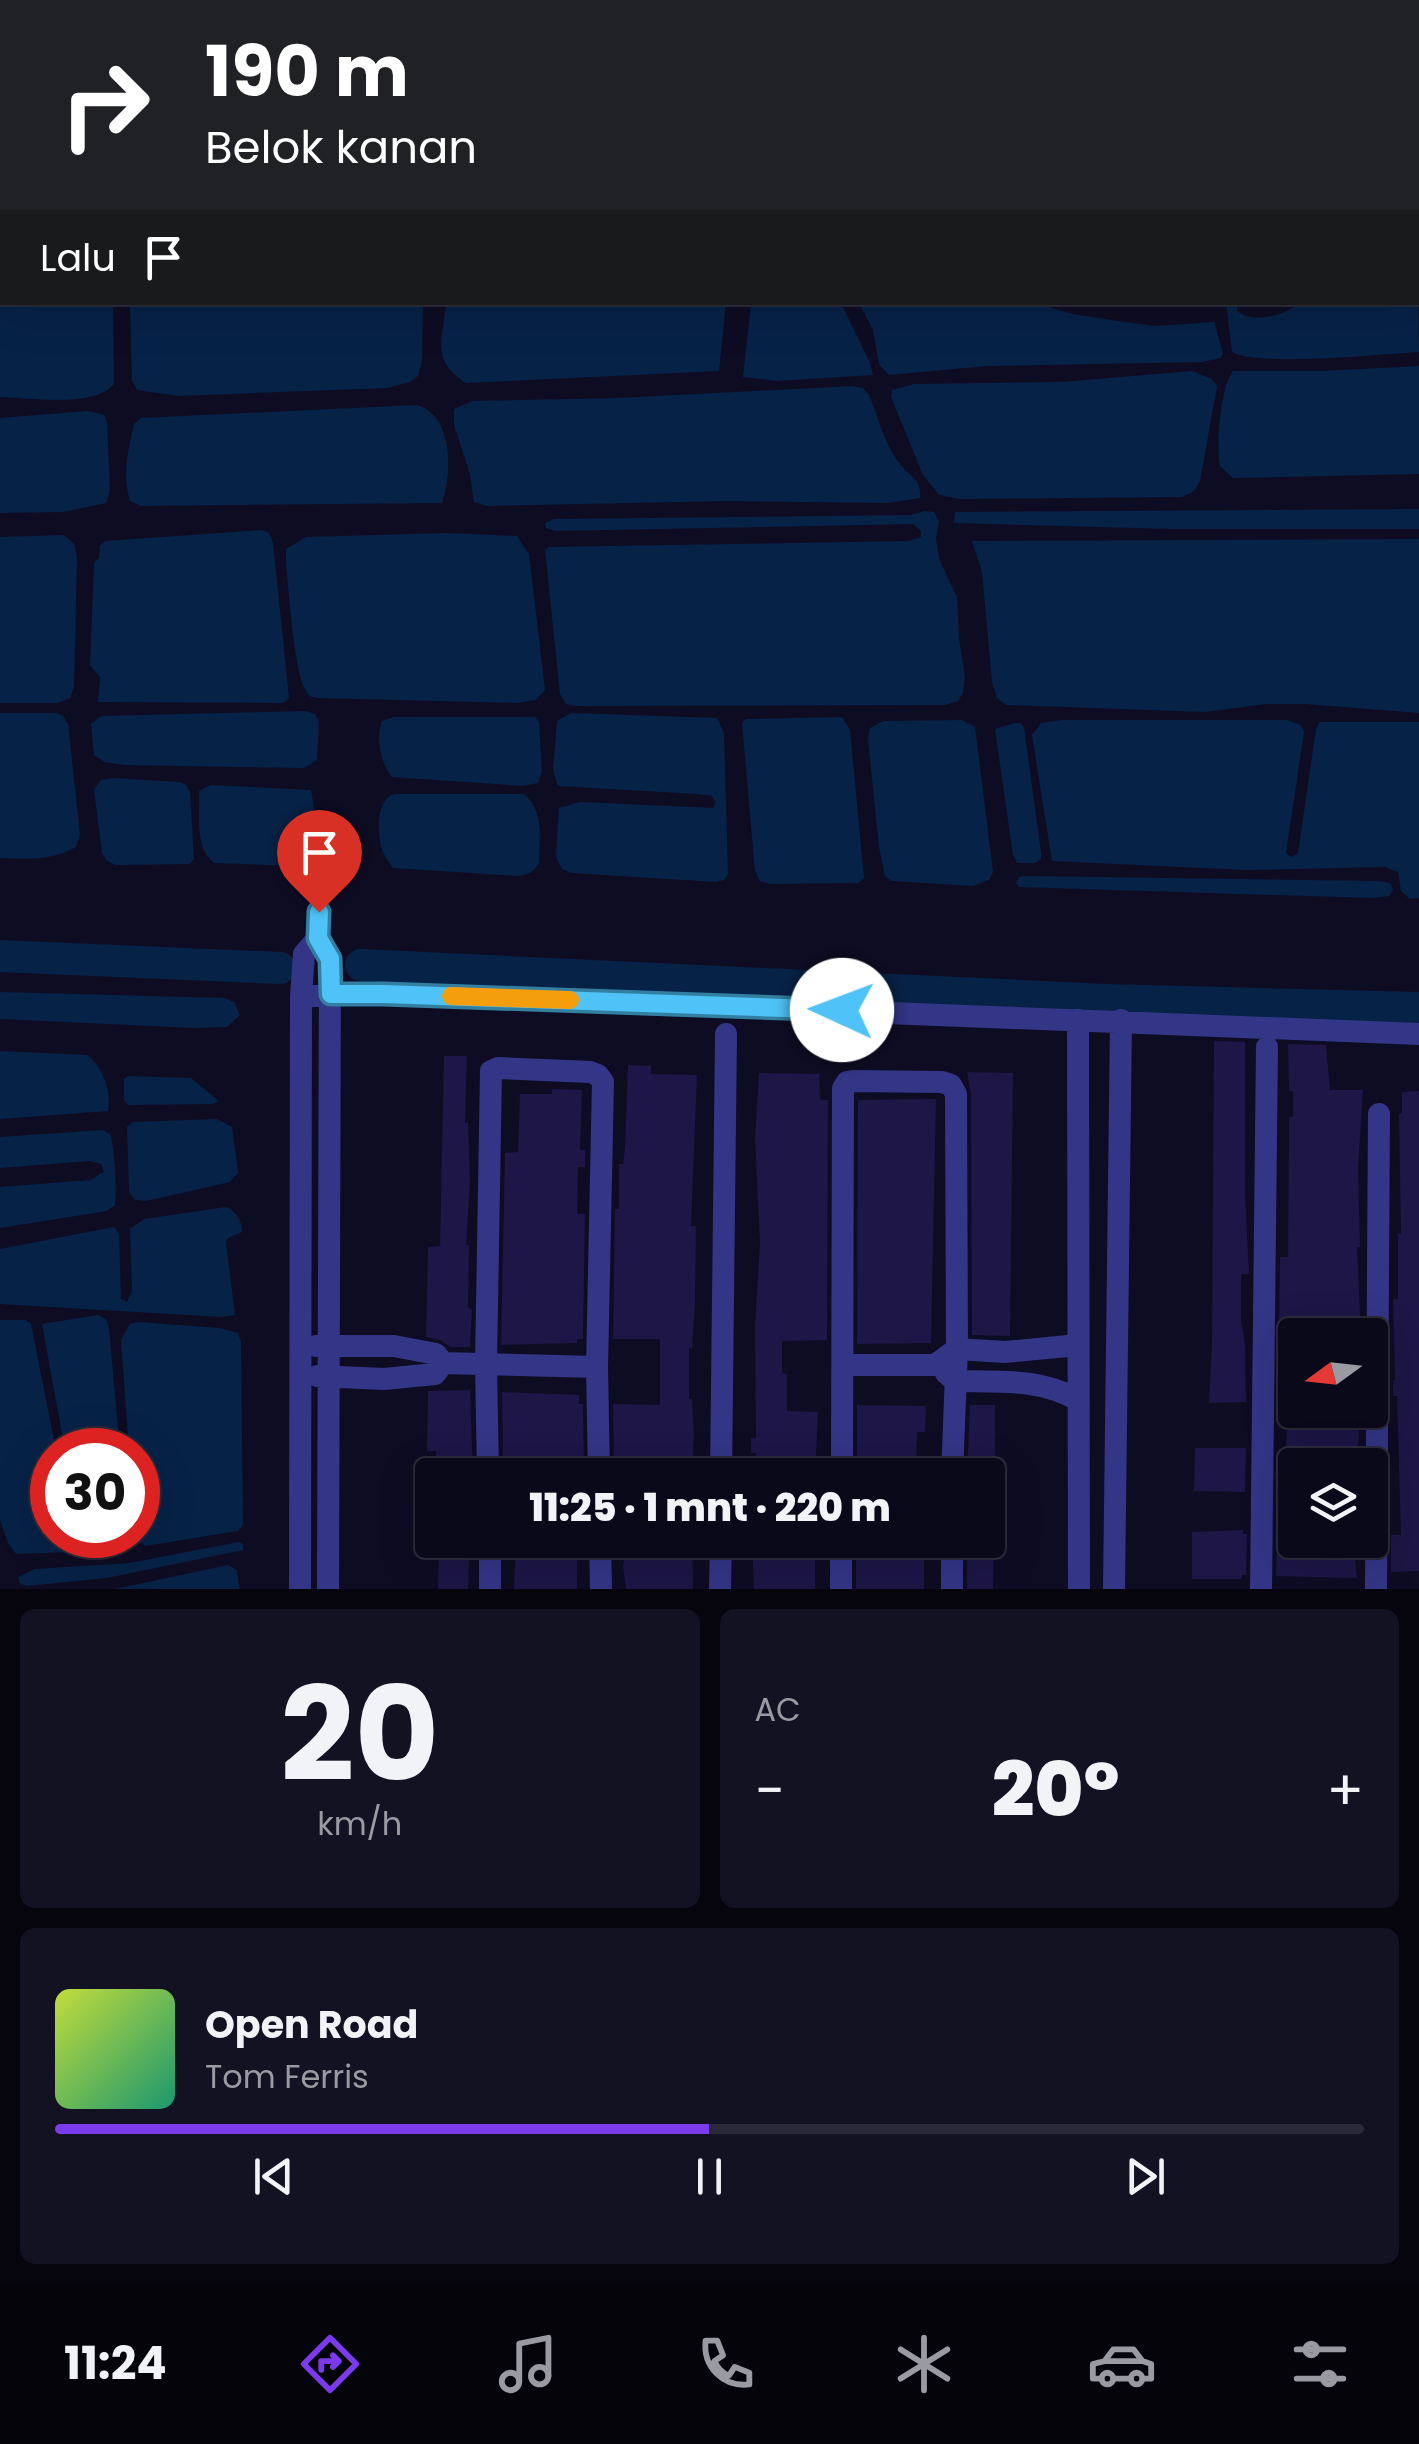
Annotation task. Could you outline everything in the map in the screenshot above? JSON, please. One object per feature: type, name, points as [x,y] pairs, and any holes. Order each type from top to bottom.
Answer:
[{"type":"street","points":[[319,912],[318,938],[330,959],[331,994],[328,1589]]},
{"type":"street","points":[[300,1589],[301,996],[304,954],[318,938]]},
{"type":"street","points":[[301,996],[440,995],[1419,1034]]},
{"type":"street","points":[[1078,1020],[1079,1589]]},
{"type":"street","points":[[1114,1589],[1121,1020]]},
{"type":"street","points":[[721,1458],[726,1034]]},
{"type":"street","points":[[1262,1589],[1267,1047]]},
{"type":"street","points":[[488,1458],[492,1071],[498,1068],[590,1072],[603,1082],[599,1458]]},
{"type":"street","points":[[842,1458],[843,1088],[853,1081],[942,1082],[956,1094],[957,1349],[953,1458]]},
{"type":"street","points":[[1376,1589],[1379,1114]]},
{"type":"street","points":[[844,1365],[935,1365],[957,1349],[1051,1349],[1078,1345]]},
{"type":"street","points":[[302,1346],[394,1346],[436,1354],[443,1363]]},
{"type":"street","points":[[394,1346],[394,1378]]},
{"type":"street","points":[[1051,1349],[1044,1370],[1052,1387]]},
{"type":"street","points":[[301,1376],[394,1378],[435,1374],[443,1363]]},
{"type":"street","points":[[443,1363],[597,1366]]},
{"type":"street","points":[[935,1365],[955,1381],[1034,1384],[1052,1387],[1078,1400]]},
{"type":"street","points":[[490,1558],[490,1589]]},
{"type":"street","points":[[600,1558],[601,1589]]},
{"type":"street","points":[[720,1558],[720,1589]]},
{"type":"street","points":[[841,1589],[842,1558]]},
{"type":"street","points":[[952,1558],[952,1589]]},
{"type":"water","points":[[0,305],[113,305],[114,384],[105,391],[77,399],[0,397]]},
{"type":"water","points":[[130,305],[423,305],[418,376],[387,388],[178,396],[137,390],[132,380]]},
{"type":"water","points":[[446,305],[726,305],[719,371],[466,383],[447,366],[442,339]]},
{"type":"water","points":[[751,305],[842,305],[873,375],[776,381],[743,377]]},
{"type":"water","points":[[860,305],[1041,305],[1073,314],[1155,326],[1214,322],[1223,353],[1221,358],[1202,362],[986,366],[889,375],[879,364],[873,330]]},
{"type":"water","points":[[1226,305],[1237,305],[1237,311],[1244,315],[1260,318],[1293,308],[1418,305],[1419,352],[1268,359],[1232,352]]},
{"type":"water","points":[[1419,366],[1419,474],[1233,478],[1220,466],[1220,417],[1233,371]]},
{"type":"water","points":[[1192,371],[1212,379],[1217,386],[1200,481],[1194,491],[1182,497],[960,499],[939,495],[923,475],[891,397],[892,390],[914,384],[1062,382]]},
{"type":"water","points":[[863,388],[869,395],[890,449],[917,482],[920,498],[888,503],[727,501],[487,506],[474,502],[470,474],[454,425],[454,409],[473,401]]},
{"type":"water","points":[[417,405],[429,411],[444,433],[448,477],[442,503],[141,506],[130,501],[126,481],[128,453],[134,424],[141,418]]},
{"type":"water","points":[[88,411],[104,415],[107,423],[110,491],[106,503],[63,512],[0,513],[0,418]]},
{"type":"water","points":[[1419,509],[1419,529],[1172,529],[954,523],[955,512]]},
{"type":"water","points":[[934,512],[939,521],[939,559],[957,597],[965,677],[958,701],[945,705],[576,706],[566,704],[560,694],[545,550],[549,547],[909,541],[921,537],[921,531],[913,524],[555,531],[546,528],[545,523],[554,519],[911,515]]},
{"type":"water","points":[[262,530],[269,533],[273,543],[289,698],[283,703],[98,702],[100,677],[90,665],[94,563],[99,558],[100,546],[105,541]]},
{"type":"water","points":[[447,533],[517,536],[529,554],[545,690],[536,700],[517,703],[309,696],[295,648],[286,549],[306,537]]},
{"type":"water","points":[[64,535],[74,544],[77,556],[74,688],[70,698],[58,703],[0,703],[0,537]]},
{"type":"water","points":[[1419,539],[1419,713],[1305,704],[1265,704],[1206,712],[1006,705],[997,698],[992,682],[982,572],[972,541]]},
{"type":"water","points":[[306,711],[315,714],[319,722],[317,760],[304,768],[124,765],[104,762],[94,755],[91,724],[101,716]]},
{"type":"water","points":[[0,713],[56,713],[68,724],[80,834],[76,847],[67,852],[29,859],[0,858]]},
{"type":"water","points":[[571,713],[717,718],[724,733],[728,874],[724,880],[572,873],[562,869],[556,857],[559,808],[580,802],[713,808],[716,802],[712,796],[696,794],[558,786],[553,770],[557,721]]},
{"type":"water","points":[[394,717],[535,717],[539,722],[542,772],[538,783],[523,786],[392,777],[380,750],[382,721]]},
{"type":"water","points":[[842,717],[850,730],[864,878],[858,883],[760,881],[755,871],[742,723],[746,719]]},
{"type":"water","points":[[962,720],[975,727],[993,872],[989,880],[973,886],[892,881],[885,876],[879,847],[870,728],[884,721]]},
{"type":"water","points":[[1287,720],[1301,725],[1304,732],[1286,853],[1291,857],[1298,853],[1320,722],[1419,722],[1419,898],[1410,899],[1401,891],[1398,872],[1385,867],[1246,870],[1052,861],[1032,735],[1041,723]]},
{"type":"water","points":[[1015,723],[1024,728],[1041,852],[1041,859],[1035,863],[1017,863],[1013,855],[995,729]]},
{"type":"water","points":[[101,780],[186,785],[190,792],[194,859],[189,864],[116,865],[107,861],[102,853],[94,790]]},
{"type":"water","points":[[211,785],[311,790],[314,807],[307,861],[296,866],[214,863],[203,848],[199,820],[199,791]]},
{"type":"water","points":[[394,794],[524,794],[538,817],[539,864],[531,873],[519,876],[393,868],[382,849],[379,824],[384,802]]},
{"type":"water","points":[[1019,877],[1379,881],[1390,883],[1393,890],[1389,896],[1372,898],[1019,887]]},
{"type":"water","points":[[0,992],[225,998],[234,1002],[240,1015],[227,1027],[195,1028],[0,1019]]},
{"type":"water","points":[[0,1051],[87,1055],[105,1080],[108,1111],[0,1119]]},
{"type":"water","points":[[191,1078],[219,1101],[128,1105],[124,1100],[124,1079]]},
{"type":"water","points":[[217,1119],[232,1127],[238,1173],[230,1182],[146,1201],[135,1200],[129,1192],[127,1127],[132,1122]]},
{"type":"water","points":[[103,1130],[110,1134],[113,1150],[115,1205],[107,1211],[0,1228],[0,1187],[90,1180],[104,1172],[101,1164],[90,1161],[0,1168],[0,1137]]},
{"type":"water","points":[[226,1207],[240,1220],[242,1228],[242,1232],[226,1242],[235,1315],[0,1304],[0,1249],[114,1227],[119,1234],[121,1299],[127,1302],[132,1291],[130,1229],[144,1219]]},
{"type":"water","points":[[98,1315],[106,1319],[118,1428],[61,1428],[42,1324]]},
{"type":"water","points":[[0,1320],[26,1320],[31,1324],[52,1428],[30,1428],[30,1554],[16,1554],[0,1520]]},
{"type":"water","points":[[130,1324],[219,1328],[238,1333],[243,1524],[238,1531],[160,1544],[160,1428],[127,1428],[121,1340]]},
{"type":"water","points":[[243,1544],[243,1550],[107,1578],[26,1586],[18,1577],[35,1569],[160,1557]]},
{"type":"water","points":[[228,1565],[237,1570],[239,1589],[115,1589]]},
{"type":"building","points":[[1214,1041],[1245,1042],[1249,1274],[1241,1274],[1241,1320],[1246,1402],[1209,1403]]},
{"type":"building","points":[[1288,1044],[1326,1045],[1330,1090],[1363,1090],[1357,1247],[1360,1318],[1279,1318],[1280,1257],[1288,1257],[1289,1117],[1293,1117],[1293,1091],[1289,1091]]},
{"type":"building","points":[[444,1056],[467,1056],[470,1347],[450,1347],[426,1337],[428,1247],[440,1246]]},
{"type":"building","points":[[628,1065],[651,1066],[651,1074],[697,1075],[691,1226],[696,1226],[695,1303],[689,1348],[693,1458],[614,1458],[613,1404],[660,1405],[660,1339],[613,1339],[615,1209],[619,1209],[619,1164],[623,1164]]},
{"type":"building","points":[[967,1072],[1013,1073],[1010,1336],[972,1335],[971,1094]]},
{"type":"building","points":[[759,1073],[819,1074],[821,1100],[828,1100],[827,1340],[782,1341],[787,1411],[818,1412],[816,1458],[756,1458],[756,1453],[751,1453],[751,1438],[756,1438],[755,1327],[760,1242],[755,1138]]},
{"type":"building","points":[[552,1089],[582,1090],[580,1150],[585,1150],[585,1167],[578,1167],[577,1214],[585,1214],[583,1339],[577,1339],[577,1343],[501,1345],[505,1153],[518,1152],[520,1094],[552,1094]]},
{"type":"building","points":[[1419,1091],[1419,1571],[1391,1572],[1391,1535],[1401,1535],[1397,1396],[1393,1396],[1393,1299],[1398,1299],[1401,1234],[1399,1114],[1402,1092]]},
{"type":"building","points":[[936,1099],[931,1343],[857,1344],[858,1100]]},
{"type":"building","points":[[470,1390],[472,1458],[436,1458],[436,1451],[427,1451],[428,1391]]},
{"type":"building","points":[[502,1392],[579,1395],[579,1404],[583,1404],[584,1458],[503,1458]]},
{"type":"building","points":[[857,1405],[926,1406],[925,1432],[917,1432],[916,1458],[857,1458]]},
{"type":"building","points":[[970,1405],[995,1405],[995,1458],[968,1458]]},
{"type":"building","points":[[1287,1428],[1359,1428],[1358,1448],[1286,1448]]},
{"type":"building","points":[[1195,1448],[1246,1448],[1245,1492],[1194,1491]]},
{"type":"building","points":[[1243,1530],[1247,1534],[1246,1575],[1242,1579],[1192,1579],[1192,1532]]},
{"type":"building","points":[[1278,1535],[1278,1558],[1355,1558],[1357,1578],[1276,1576]]},
{"type":"building","points":[[439,1558],[469,1558],[468,1589],[438,1589]]},
{"type":"building","points":[[515,1558],[577,1558],[577,1589],[514,1589]]},
{"type":"building","points":[[624,1558],[692,1558],[693,1589],[626,1589]]},
{"type":"building","points":[[753,1558],[815,1558],[815,1589],[754,1589]]},
{"type":"building","points":[[856,1558],[924,1558],[924,1589],[856,1589]]},
{"type":"building","points":[[967,1558],[994,1558],[993,1589],[967,1589]]},
{"type":"waterway","points":[[0,956],[280,968]]},
{"type":"waterway","points":[[361,965],[1106,1000],[1419,1008]]},
{"type":"slow traffic","points":[[451,996],[570,1000]]},
{"type":"route","points":[[319,912],[318,938],[330,959],[331,994],[842,1010]]}]
